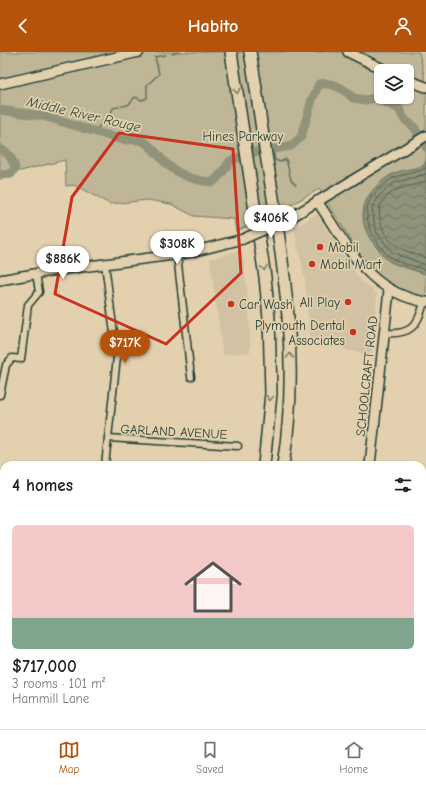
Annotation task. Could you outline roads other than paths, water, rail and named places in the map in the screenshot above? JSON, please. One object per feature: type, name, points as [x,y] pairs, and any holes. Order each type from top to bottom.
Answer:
[{"type":"highway","points":[[231,52],[265,277],[270,331],[271,393],[264,461]]},
{"type":"highway","points":[[250,52],[282,260],[289,319],[291,376],[286,446],[283,461]]},
{"type":"street","points":[[0,84],[140,52]]},
{"type":"street","points":[[348,52],[374,64]]},
{"type":"street","points":[[414,83],[426,87]]},
{"type":"street","points":[[0,280],[36,273],[177,255],[243,239],[290,218],[426,136]]},
{"type":"street","points":[[318,201],[360,265],[372,278],[389,290],[406,297],[425,302],[411,329],[398,334],[384,333]]},
{"type":"street","points":[[177,255],[191,377]]},
{"type":"street","points":[[105,264],[117,357],[105,461]]},
{"type":"street","points":[[0,395],[6,365],[12,358],[21,359],[28,305],[39,292],[36,273]]},
{"type":"street","name":"SCHOOLCRAFT ROAD","points":[[370,461],[389,290]]},
{"type":"street","name":"GARLAND AVENUE","points":[[108,438],[238,446]]},
{"type":"water","points":[[426,160],[425,274],[388,261],[370,238],[365,228],[363,218],[366,200],[379,183],[393,174],[424,165]]},
{"type":"waterway","points":[[172,54],[179,52]]},
{"type":"waterway","points":[[94,131],[110,116],[113,108],[128,105],[135,97],[142,100],[147,98],[147,85],[159,74],[155,57],[166,55]]},
{"type":"waterway","name":"Middle River Rouge","points":[[0,110],[43,116],[123,140],[137,140],[145,142],[165,163],[177,172],[198,180],[213,182],[222,173],[230,161],[246,154],[291,146],[301,137],[312,100],[319,84],[329,84],[338,86],[353,98],[366,100],[375,98],[399,109],[404,119],[414,127],[426,147]]},
{"type":"waterway","name":"Middle River Rouge","points":[[0,149],[10,157],[15,168],[11,174],[0,175]]},
{"type":"waterway","points":[[273,150],[275,160],[280,162],[286,159],[291,180],[296,185]]},
{"type":"place","name":"Mobil","points":[[320,247]]},
{"type":"place","name":"Mobil Mart","points":[[312,264]]},
{"type":"place","name":"All Play","points":[[348,302]]},
{"type":"place","name":"Car Wash","points":[[231,304]]},
{"type":"place","name":"Plymouth Dental Associates","points":[[353,332]]},
{"type":"park label","name":"Hines Parkway","points":[[243,136]]}]
